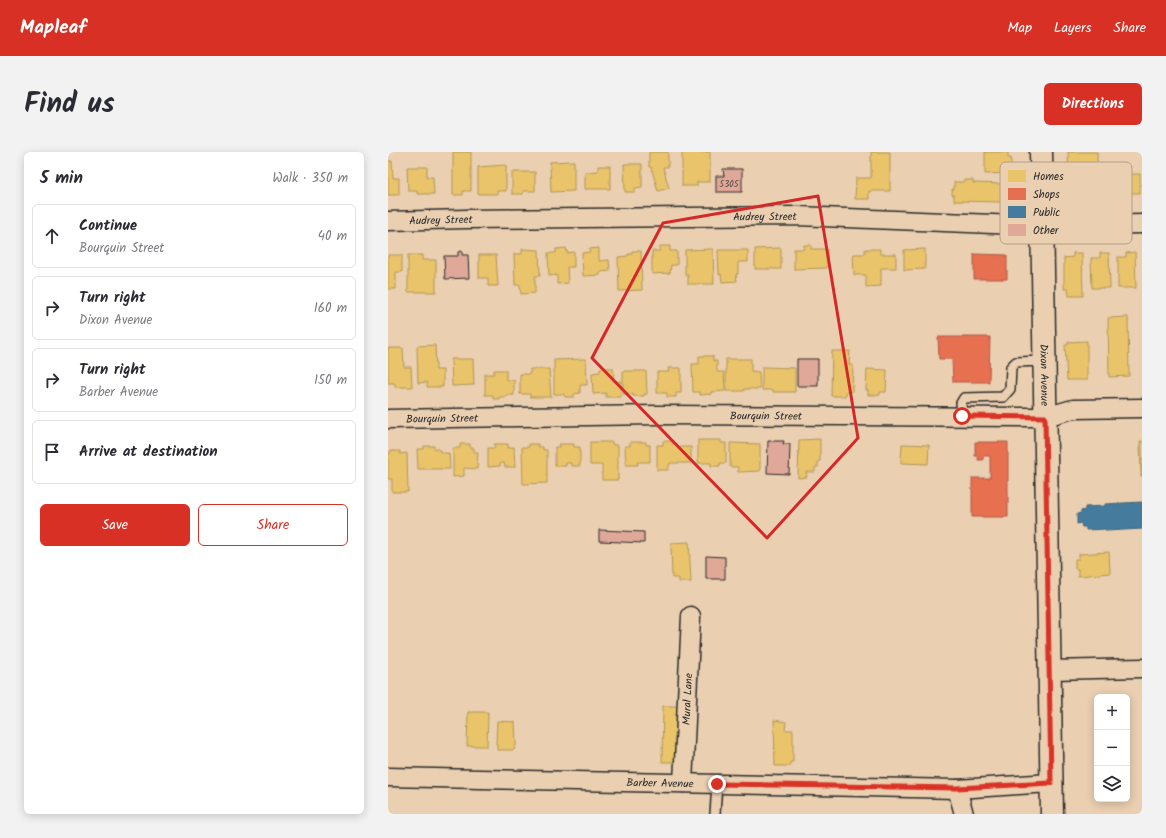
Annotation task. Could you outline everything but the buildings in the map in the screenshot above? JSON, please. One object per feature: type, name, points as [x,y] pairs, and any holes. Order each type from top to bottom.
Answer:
[{"type":"street","name":"Dixon Avenue","points":[[1041,152],[1041,162]]},
{"type":"street","name":"Audrey Street","points":[[388,221],[798,216],[1000,224]]},
{"type":"street","name":"Audrey Street","points":[[1132,224],[1142,224]]},
{"type":"street","name":"Dixon Avenue","points":[[1042,244],[1052,814]]},
{"type":"street","name":"Bourquin Street","points":[[388,419],[657,415],[1045,417],[1073,409],[1142,408]]},
{"type":"street","name":"Mural Lane","points":[[683,783],[691,616]]},
{"type":"street","points":[[1050,670],[1142,668]]},
{"type":"street","name":"Barber Avenue","points":[[388,777],[957,788],[1051,783]]},
{"type":"street","points":[[957,788],[964,814]]},
{"type":"lane","points":[[962,416],[961,403],[964,398],[1002,397],[1010,389],[1011,367],[1016,362],[1044,361]]},
{"type":"lane","points":[[715,814],[717,784]]},
{"type":"highlighted area","points":[[818,196],[858,438],[767,538],[592,358],[663,223]]},
{"type":"route","points":[[717,784],[957,788],[1051,783],[1045,417],[962,416]]}]
